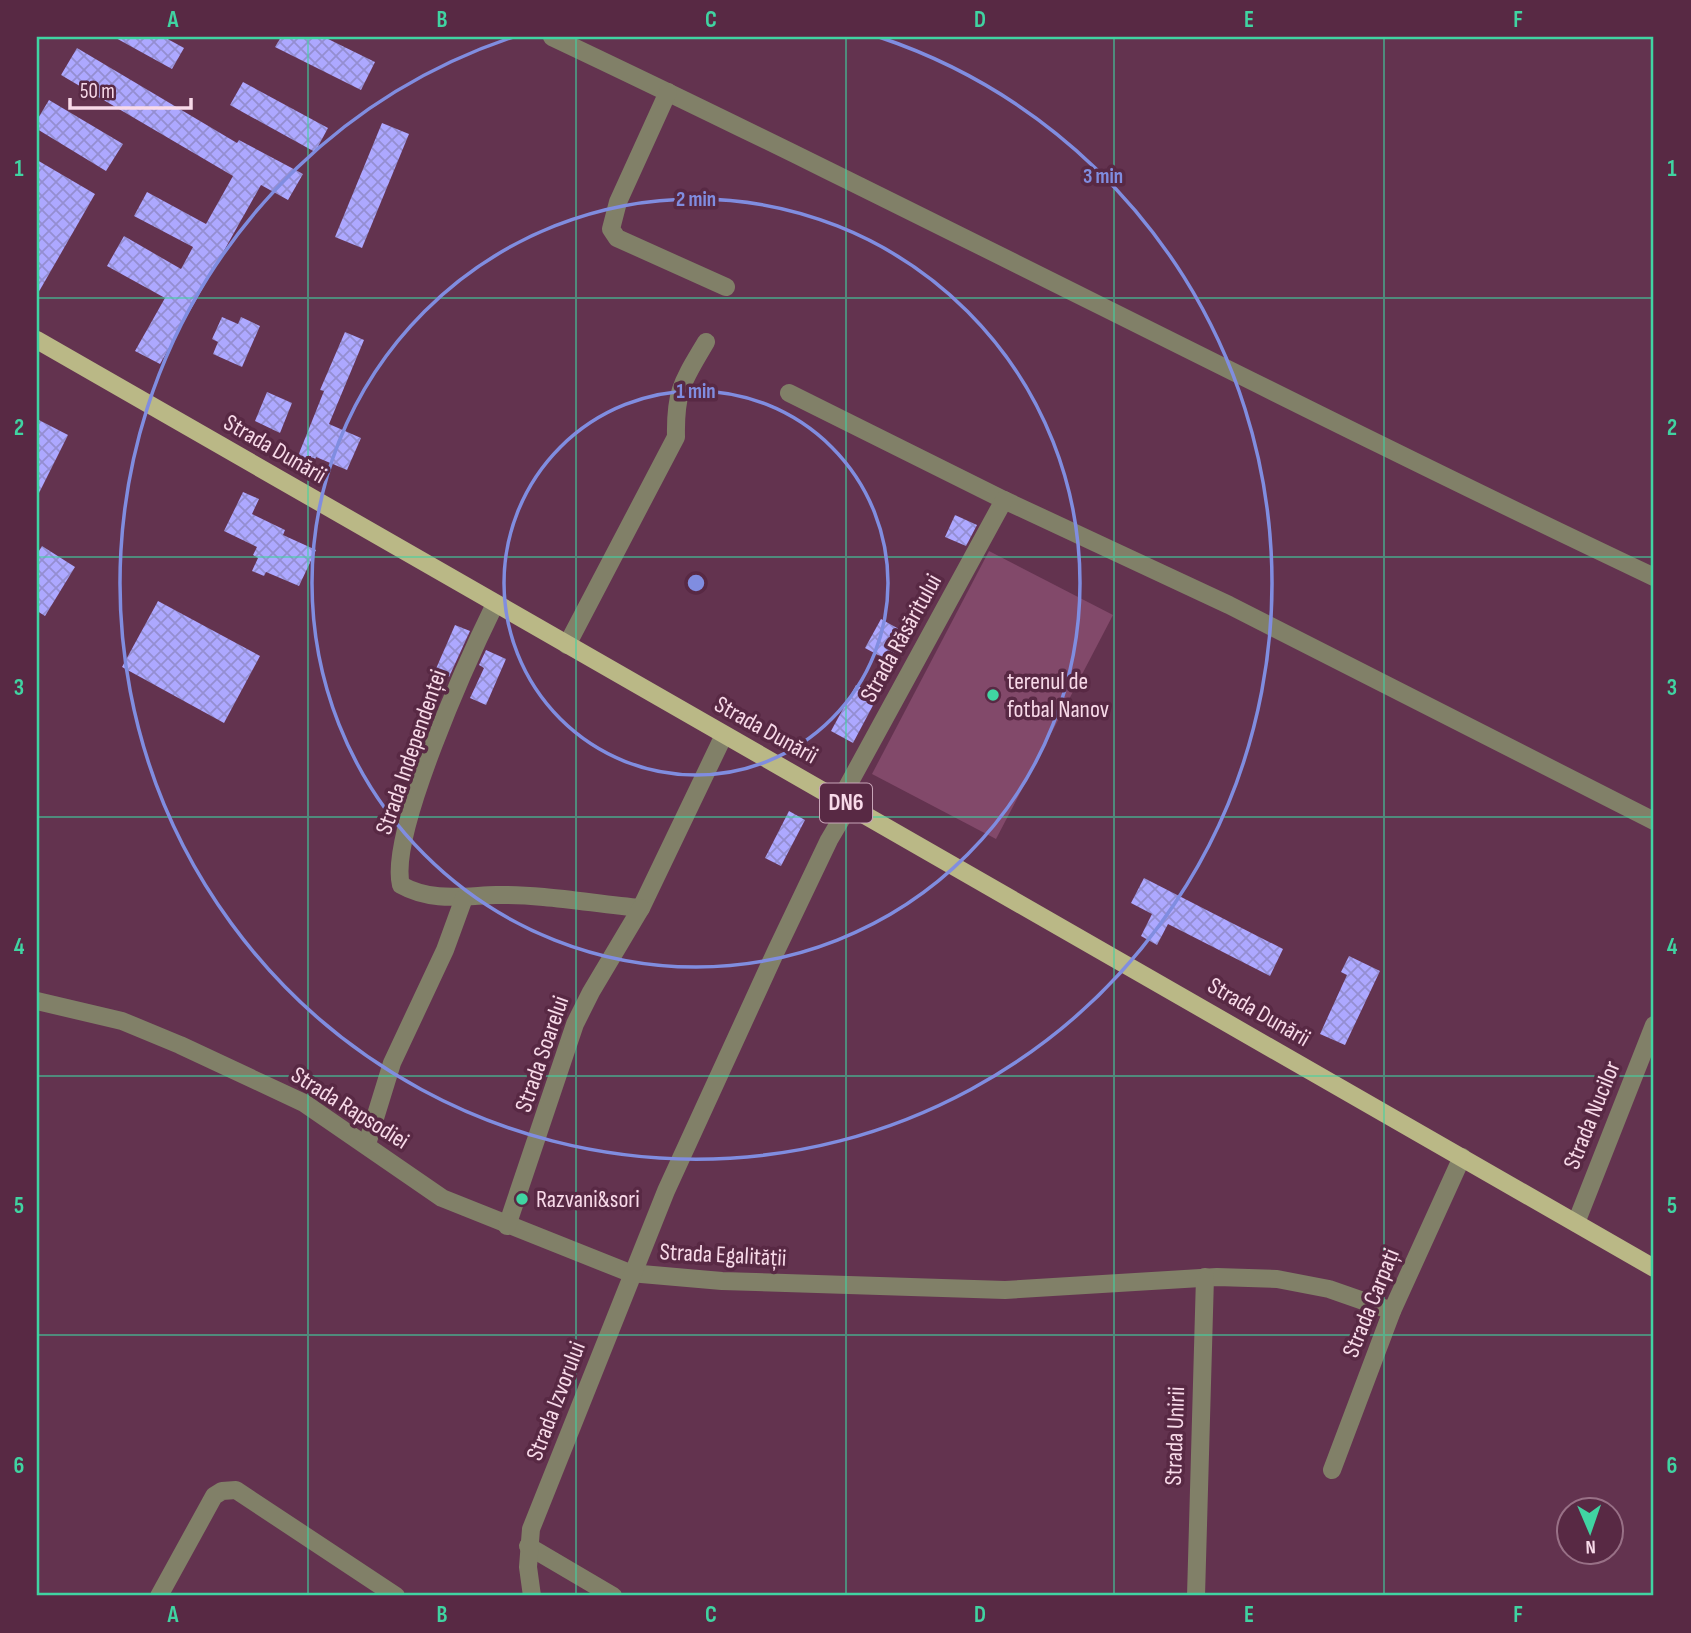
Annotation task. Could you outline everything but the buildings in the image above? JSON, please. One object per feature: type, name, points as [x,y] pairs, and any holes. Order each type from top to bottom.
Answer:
[{"type":"main road","name":"Strada Dunării","points":[[37,340],[1654,1268]]},
{"type":"street","points":[[552,37],[668,92],[1395,454],[1654,577]]},
{"type":"street","points":[[668,92],[618,202],[611,229],[617,238],[726,287]]},
{"type":"street","points":[[567,645],[677,437],[679,388],[706,342]]},
{"type":"street","points":[[789,393],[1004,500],[1229,605],[1654,821]]},
{"type":"street","name":"Strada Răsăritului","points":[[844,803],[1004,500]]},
{"type":"street","name":"Strada Independenței","points":[[464,898],[422,895],[401,885],[398,876],[415,798],[449,706],[495,604]]},
{"type":"street","name":"Strada Soarelui","points":[[507,1226],[575,1024],[590,992],[641,908],[724,735]]},
{"type":"street","name":"Strada Egalității","points":[[844,803],[630,1273],[722,1282],[1005,1290],[1205,1278],[1277,1279],[1329,1289],[1392,1311]]},
{"type":"street","points":[[367,1144],[392,1063],[445,950],[464,898],[496,895],[641,908]]},
{"type":"street","name":"Strada Rapsodiei","points":[[37,1001],[122,1021],[180,1045],[304,1103],[442,1198],[630,1273]]},
{"type":"street","name":"Strada Nucilor","points":[[1576,1223],[1654,1025]]},
{"type":"street","name":"Strada Carpați","points":[[1332,1470],[1392,1311],[1462,1157]]},
{"type":"street","name":"Strada Izvorului","points":[[528,1546],[531,1529],[630,1273]]},
{"type":"street","name":"Strada Unirii","points":[[1196,1596],[1205,1278]]},
{"type":"street","points":[[159,1596],[214,1496],[222,1491],[236,1490],[396,1596]]},
{"type":"street","points":[[528,1546],[532,1596]]},
{"type":"street","points":[[528,1546],[613,1596]]},
{"type":"shaded area","name":"terenul de fotbal Nanov","points":[[989,551],[1113,615],[996,839],[872,774]]},
{"type":"place","name":"terenul de fotbal Nanov","points":[[993,695]]},
{"type":"place","name":"Razvani&sori","points":[[522,1199]]}]
